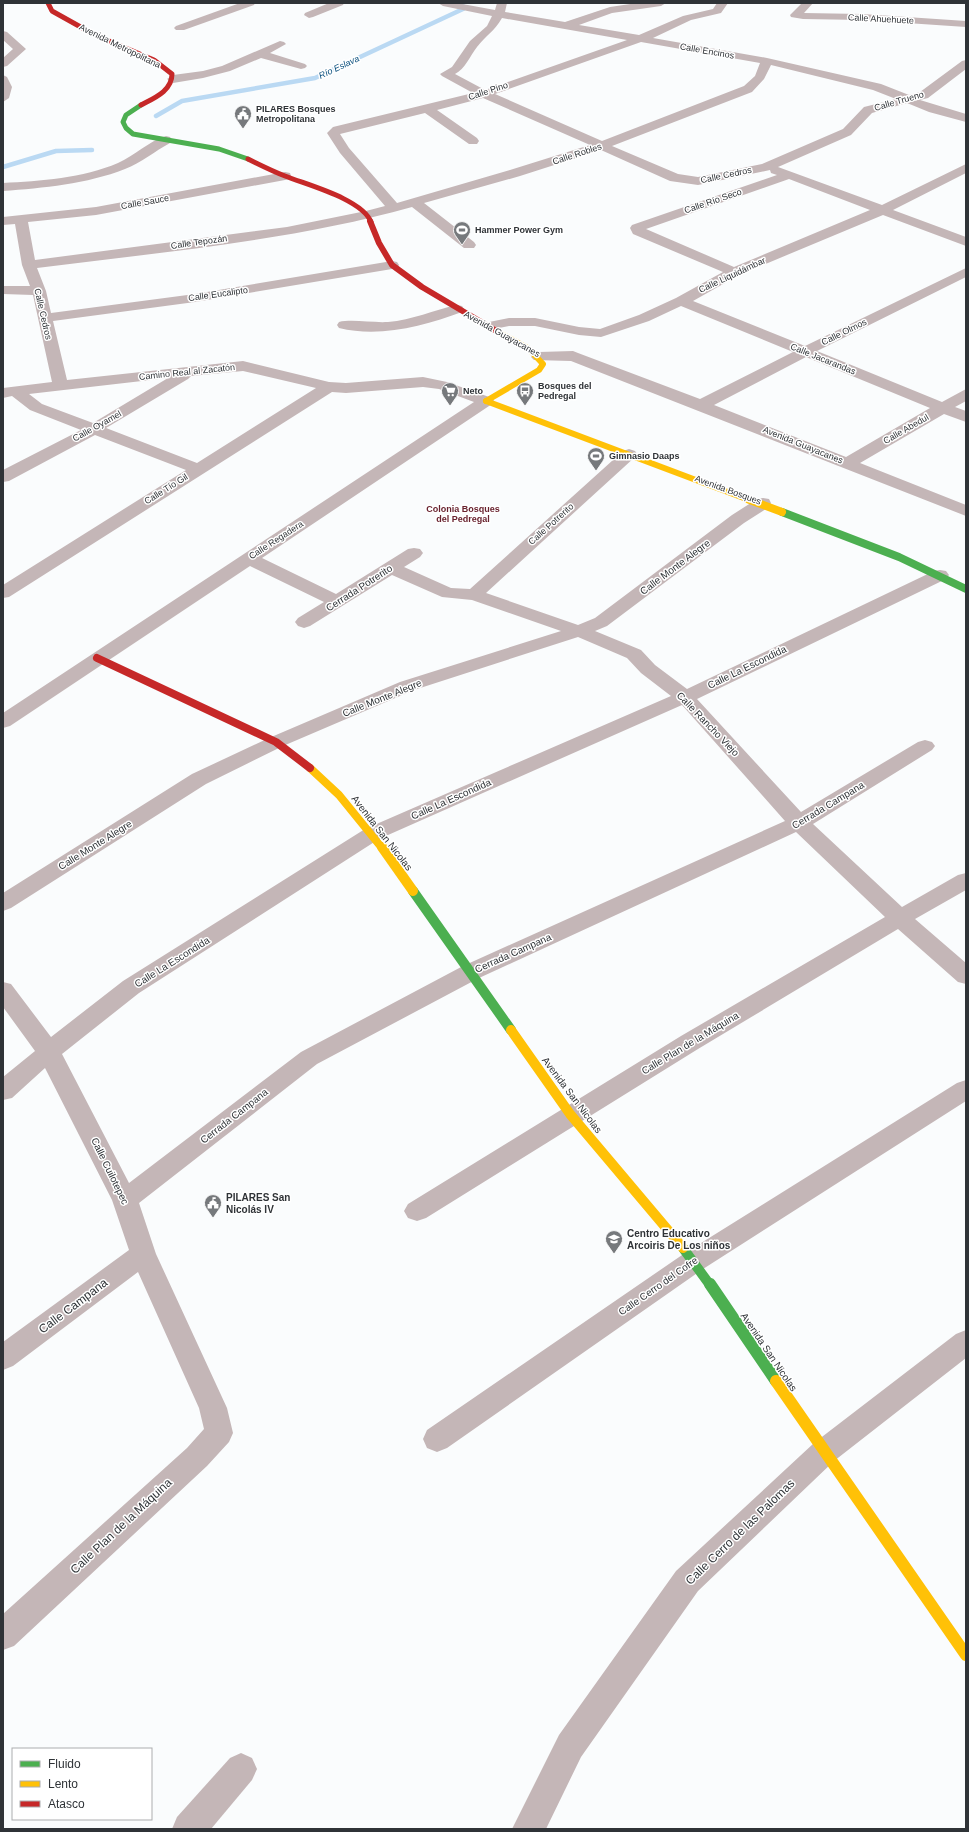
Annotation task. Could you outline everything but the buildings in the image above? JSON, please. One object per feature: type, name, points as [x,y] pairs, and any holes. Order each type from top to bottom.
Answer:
[{"type":"street","name":"Avenida Metropolitana","points":[[48,3],[52,11],[96,35],[154,60],[172,74],[173,79]]},
{"type":"street","points":[[180,28],[250,3]]},
{"type":"street","points":[[310,15],[339,3]]},
{"type":"street","name":"Calle Encinos","points":[[443,3],[463,8],[501,8],[565,26],[767,61],[864,84],[909,99],[933,110],[966,118]]},
{"type":"street","points":[[565,26],[610,10],[654,3]]},
{"type":"street","name":"Calle Pino","points":[[394,208],[344,150],[333,133],[337,130],[484,94],[640,39],[687,18],[716,11],[723,4],[722,3]]},
{"type":"street","name":"Calle Ahuehuete","points":[[808,3],[795,15],[890,18],[966,24]]},
{"type":"street","name":"Calle Cedros","points":[[501,8],[491,28],[474,43],[456,69],[446,74],[484,94],[676,178],[686,181],[698,181],[766,166],[966,242]]},
{"type":"street","points":[[3,34],[20,49],[3,64]]},
{"type":"street","points":[[280,44],[260,54],[214,72],[173,79],[169,87],[126,115],[123,122],[126,128],[133,134],[219,149],[242,156],[285,176],[339,196],[368,215]]},
{"type":"street","points":[[260,54],[301,66]]},
{"type":"street","name":"Calle Robles","points":[[368,215],[516,173],[603,145],[748,89],[760,77],[767,61]]},
{"type":"street","name":"Calle Trueno","points":[[766,166],[846,132],[868,110],[924,95],[966,63]]},
{"type":"street","points":[[3,79],[6,87],[3,98]]},
{"type":"street","points":[[427,109],[473,141]]},
{"type":"street","points":[[3,187],[29,186],[55,182],[116,168],[166,140]]},
{"type":"street","name":"Calle Liquidámbar","points":[[488,326],[509,322],[535,322],[579,331],[601,333],[622,326],[681,301],[734,272],[883,210],[966,168]]},
{"type":"street","name":"Calle Río Seco","points":[[734,272],[638,231],[637,228],[789,175]]},
{"type":"street","name":"Calle Sauce","points":[[3,221],[96,211],[285,176]]},
{"type":"street","points":[[414,202],[469,245]]},
{"type":"street","name":"Calle Tepozán","points":[[29,265],[286,231],[368,215]]},
{"type":"street","name":"Avenida Guayacanes","points":[[368,215],[379,243],[392,265],[422,287],[457,309],[532,351],[539,357],[573,356],[701,405],[966,511]]},
{"type":"street","name":"Calle Cedros","points":[[21,220],[29,265],[39,291],[60,385]]},
{"type":"street","name":"Calle Eucalipto","points":[[44,318],[216,295],[392,265]]},
{"type":"street","name":"Calle Olmos","points":[[701,405],[966,272]]},
{"type":"street","points":[[3,290],[39,291]]},
{"type":"street","name":"Calle Jacarandas","points":[[681,301],[966,417]]},
{"type":"street","points":[[344,325],[365,328],[395,326],[430,319],[457,309]]},
{"type":"street","name":"Calle Regadera","points":[[3,722],[97,658],[486,401],[540,370],[543,364],[539,357]]},
{"type":"street","name":"Camino Real al Zacatón","points":[[9,392],[60,385],[243,366],[329,387],[346,388],[423,382],[442,385],[486,401]]},
{"type":"street","name":"Calle Oyamel","points":[[3,477],[94,429],[190,372]]},
{"type":"street","name":"Calle Tío Gil","points":[[3,593],[329,387]]},
{"type":"street","points":[[9,392],[36,406],[198,469]]},
{"type":"street","name":"Calle Abedul","points":[[847,463],[966,394]]},
{"type":"street","name":"Avenida Bosques","points":[[486,401],[763,503],[940,575],[966,588]]},
{"type":"street","name":"Calle Potrerito","points":[[474,595],[629,454]]},
{"type":"street","name":"Calle Monte Alegre","points":[[3,903],[199,779],[276,742],[407,686],[579,632],[601,622],[738,519],[763,503]]},
{"type":"street","name":"Cerrada Potrerito","points":[[304,622],[414,553]]},
{"type":"street","points":[[248,558],[338,602]]},
{"type":"street","name":"Calle Rancho Viejo","points":[[391,568],[448,593],[474,595],[579,632],[634,654],[648,669],[685,697],[800,823],[900,918],[966,976]]},
{"type":"street","name":"Calle La Escondida","points":[[3,1091],[49,1052],[131,987],[372,834],[685,697],[940,575]]},
{"type":"street","name":"Avenida San Nicolas","points":[[97,658],[276,742],[328,781],[372,834],[570,1114],[694,1261],[824,1452],[966,1656]]},
{"type":"street","name":"Cerrada Campana","points":[[125,1200],[309,1058],[471,972],[800,823],[925,746]]},
{"type":"street","name":"Calle Plan de la Máquina","points":[[418,1211],[570,1114],[966,880]]},
{"type":"street","name":"Calle Cuilotepec","points":[[3,990],[49,1052],[125,1200],[143,1254],[213,1408]]},
{"type":"street","name":"Calle Cerro del Cofre","points":[[437,1439],[694,1261],[966,1089]]},
{"type":"street","name":"Calle Campana","points":[[3,1358],[143,1254]]},
{"type":"street","name":"Calle Cerro de las Palomas","points":[[529,1829],[570,1746],[686,1581],[824,1452],[966,1342]]},
{"type":"street","name":"Calle Plan de la Máquina","points":[[3,1635],[191,1462],[219,1433],[213,1408]]},
{"type":"street","points":[[189,1829],[241,1769]]},
{"type":"waterway","name":"Río Eslava","points":[[156,116],[182,101],[315,78],[463,9],[462,3]]},
{"type":"waterway","name":"Río Eslava","points":[[3,167],[56,151],[92,150]]},
{"type":"traffic: fast","points":[[141,105],[126,115],[123,122],[126,128],[133,134],[219,149],[248,159]]},
{"type":"traffic: fast","points":[[782,512],[899,557],[966,589]]},
{"type":"traffic: fast","points":[[413,891],[511,1030]]},
{"type":"traffic: fast","points":[[683,1248],[694,1261],[776,1381]]},
{"type":"traffic: slow","points":[[486,401],[539,370],[543,364],[529,349],[498,332]]},
{"type":"traffic: slow","points":[[486,401],[782,512]]},
{"type":"traffic: slow","points":[[310,768],[339,795],[366,825],[413,891]]},
{"type":"traffic: slow","points":[[511,1030],[570,1114],[683,1248]]},
{"type":"traffic: slow","points":[[776,1381],[966,1655]]},
{"type":"traffic: jam","points":[[48,3],[52,11],[95,35],[154,60],[172,74],[172,79],[166,89],[141,105]]},
{"type":"traffic: jam","points":[[248,159],[285,176],[316,186],[339,196],[368,215],[379,243],[392,265],[422,287],[498,332]]},
{"type":"traffic: jam","points":[[97,658],[276,742],[310,768]]},
{"type":"place","name":"PILARES Bosques Metropolitana","points":[[243,129]]},
{"type":"place","name":"Hammer Power Gym","points":[[462,245]]},
{"type":"place","name":"Neto","points":[[450,406]]},
{"type":"place","name":"Bosques del Pedregal","points":[[525,406]]},
{"type":"place","name":"Gimnasio Daaps","points":[[596,471]]},
{"type":"place","name":"PILARES San Nicolás IV","points":[[213,1218]]},
{"type":"place","name":"Centro Educativo Arcoiris De Los niños","points":[[614,1254]]},
{"type":"district","name":"Colonia Bosques del Pedregal","points":[[463,514]]}]
